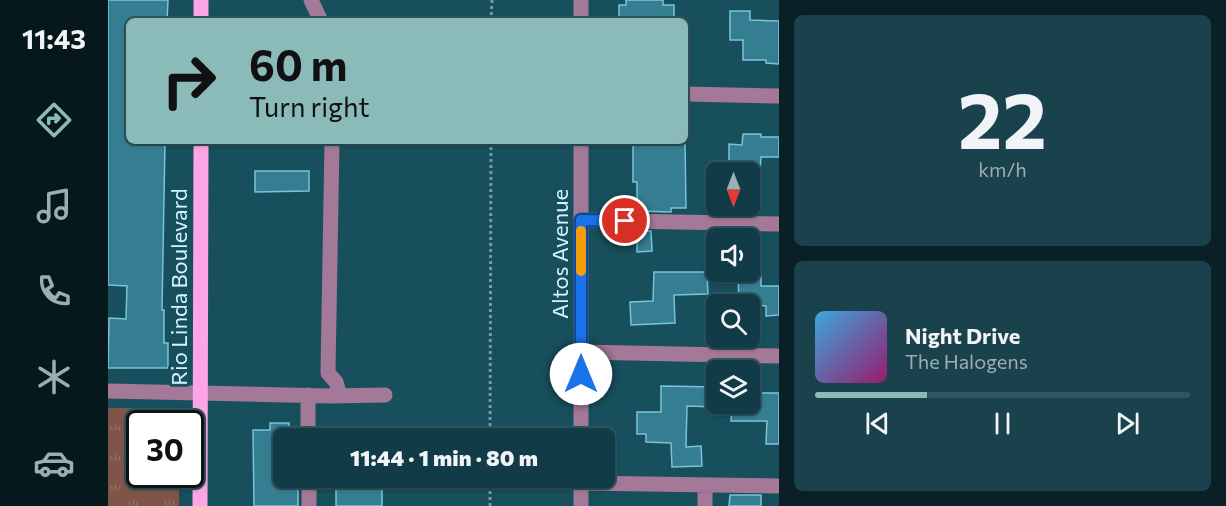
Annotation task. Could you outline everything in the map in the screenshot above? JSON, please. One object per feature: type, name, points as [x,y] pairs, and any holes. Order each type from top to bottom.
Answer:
[{"type":"main road","points":[[201,0],[201,18]]},
{"type":"main road","name":"Rio Linda Boulevard","points":[[201,144],[201,506]]},
{"type":"street","points":[[311,0],[320,18]]},
{"type":"street","points":[[581,18],[582,0]]},
{"type":"street","points":[[688,94],[779,96]]},
{"type":"street","points":[[332,144],[328,373],[336,382],[340,396]]},
{"type":"street","name":"Altos Avenue","points":[[581,144],[581,428]]},
{"type":"street","points":[[581,220],[779,224]]},
{"type":"street","points":[[581,352],[779,356]]},
{"type":"street","points":[[108,391],[385,395]]},
{"type":"street","points":[[308,395],[308,428]]},
{"type":"street","points":[[615,482],[705,486],[779,486]]},
{"type":"street","points":[[705,486],[705,506]]},
{"type":"street","points":[[309,488],[309,506]]},
{"type":"street","points":[[581,506],[582,488]]},
{"type":"path","points":[[492,0],[492,18]]},
{"type":"path","points":[[490,428],[491,144]]},
{"type":"path","points":[[490,488],[490,506]]},
{"type":"green space","points":[[108,408],[171,408],[173,410],[126,410],[126,488],[179,488],[179,506],[108,506]]},
{"type":"building","points":[[108,0],[168,0],[167,18],[126,18],[126,144],[165,144],[162,310],[164,310],[164,343],[168,343],[168,368],[108,368],[109,318],[126,319],[127,286],[108,285]]},
{"type":"building","points":[[626,0],[663,0],[663,5],[674,5],[674,18],[619,18],[619,5],[626,5]]},
{"type":"building","points":[[730,11],[750,11],[750,20],[779,21],[779,64],[766,63],[766,60],[743,60],[743,40],[730,40]]},
{"type":"building","points":[[743,134],[779,137],[779,157],[761,157],[760,172],[760,162],[729,162],[729,144],[742,145]]},
{"type":"building","points":[[633,144],[685,144],[686,208],[671,208],[671,212],[637,211],[637,182],[633,182]]},
{"type":"building","points":[[255,171],[309,171],[309,191],[255,192]]},
{"type":"building","points":[[637,231],[651,231],[652,251],[637,252]]},
{"type":"building","points":[[654,272],[706,272],[708,294],[674,295],[675,323],[631,325],[630,302],[653,301]]},
{"type":"building","points":[[761,272],[761,286],[779,286],[779,315],[766,316],[766,306],[760,306],[760,294],[739,294],[738,282],[760,282]]},
{"type":"building","points":[[661,386],[706,387],[706,407],[687,406],[686,447],[701,446],[702,466],[672,467],[671,443],[646,442],[646,434],[637,434],[637,412],[661,412]]},
{"type":"building","points":[[760,393],[779,393],[779,444],[766,444],[767,421],[731,421],[731,414],[760,414]]},
{"type":"building","points":[[270,423],[289,423],[289,428],[273,428],[273,488],[298,488],[298,506],[254,506],[253,430],[270,430]]},
{"type":"building","points":[[336,488],[382,488],[382,506],[336,506]]},
{"type":"building","points":[[730,495],[761,495],[761,506],[729,506]]},
{"type":"slow traffic","points":[[581,231],[581,271]]},
{"type":"route","points":[[581,374],[581,220],[625,221]]}]
